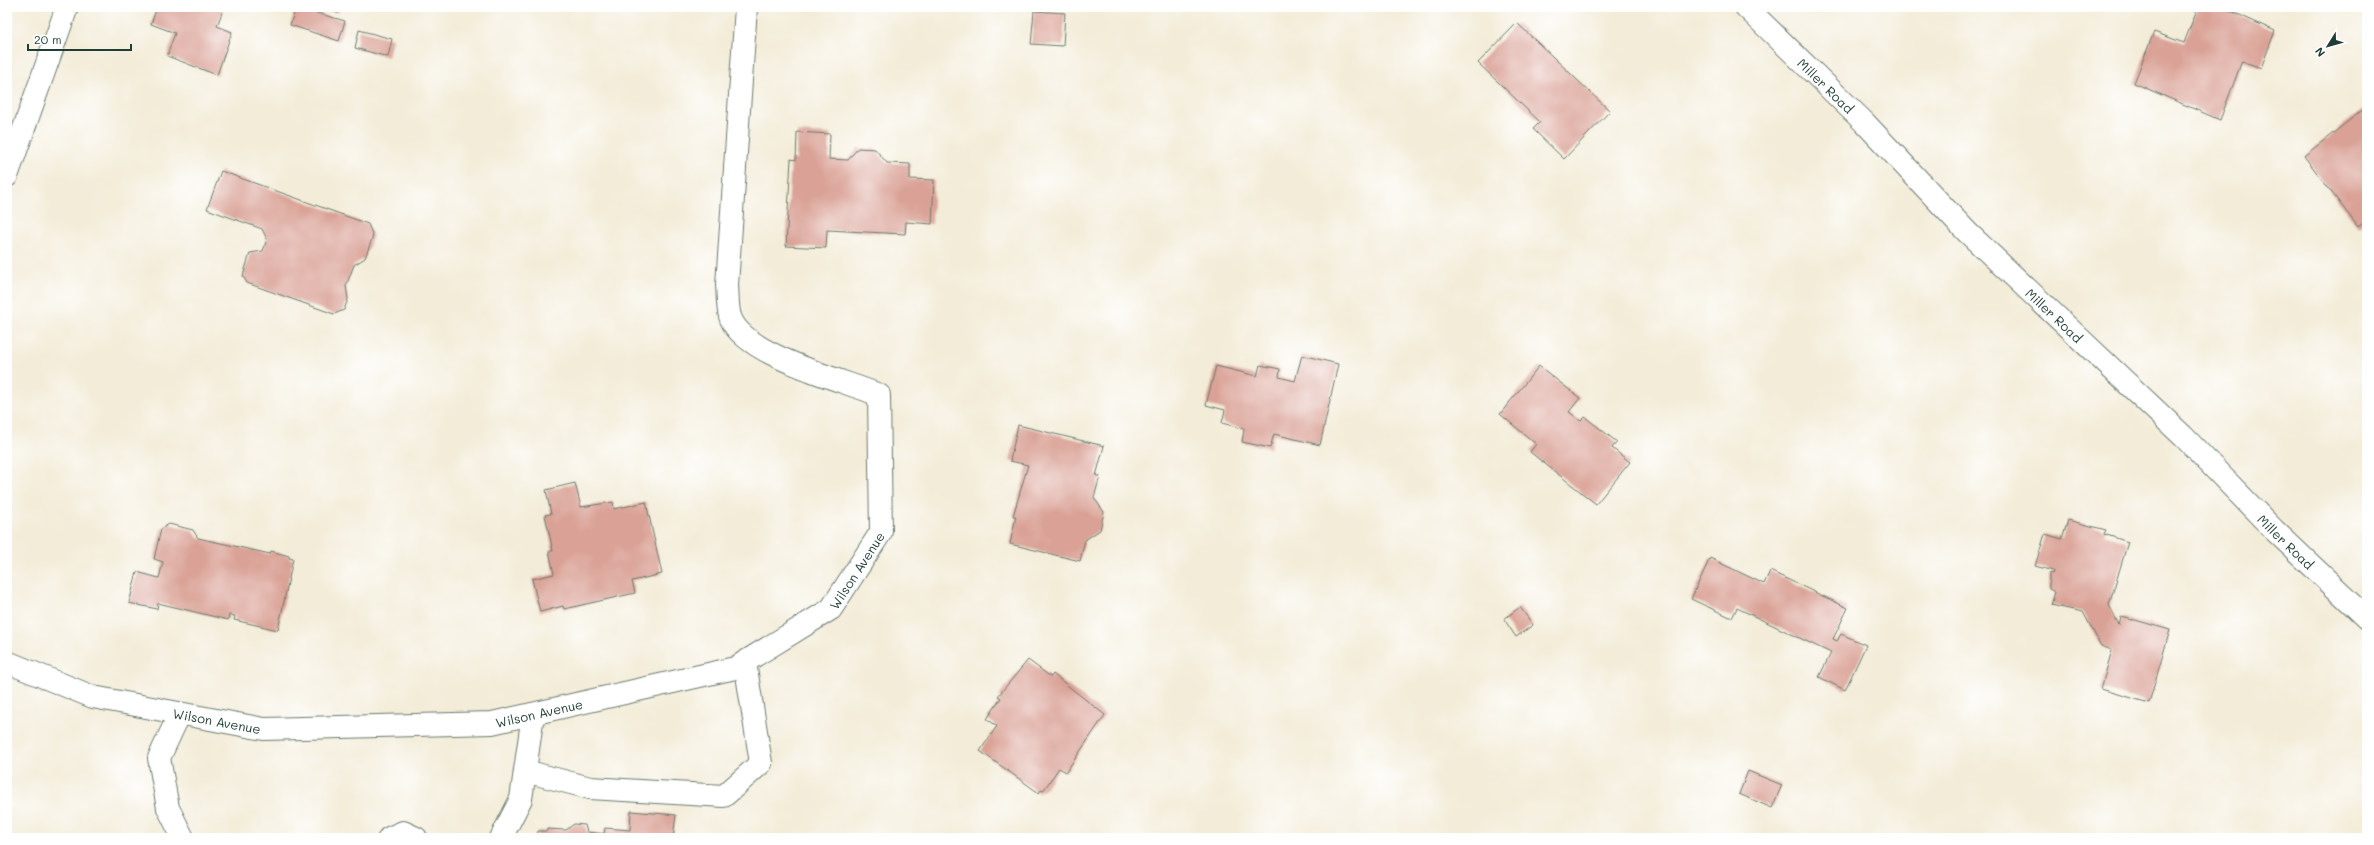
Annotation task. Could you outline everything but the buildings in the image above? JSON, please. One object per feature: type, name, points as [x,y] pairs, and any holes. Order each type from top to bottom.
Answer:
[{"type":"street","points":[[7,176],[67,7]]},
{"type":"street","name":"Wilson Avenue","points":[[7,662],[93,696],[264,729],[492,723],[736,668],[831,609],[881,532],[879,395],[782,359],[749,340],[731,319],[727,285],[746,7]]},
{"type":"street","name":"Miller Road","points":[[1746,7],[1865,123],[1967,232],[2184,437],[2274,530],[2367,618]]},
{"type":"street","points":[[525,771],[590,788],[724,796],[761,763],[745,662]]},
{"type":"street","points":[[180,713],[159,758],[168,808],[183,838]]},
{"type":"street","points":[[501,838],[521,799],[533,714]]},
{"type":"street","points":[[388,838],[403,832],[416,838]]}]
